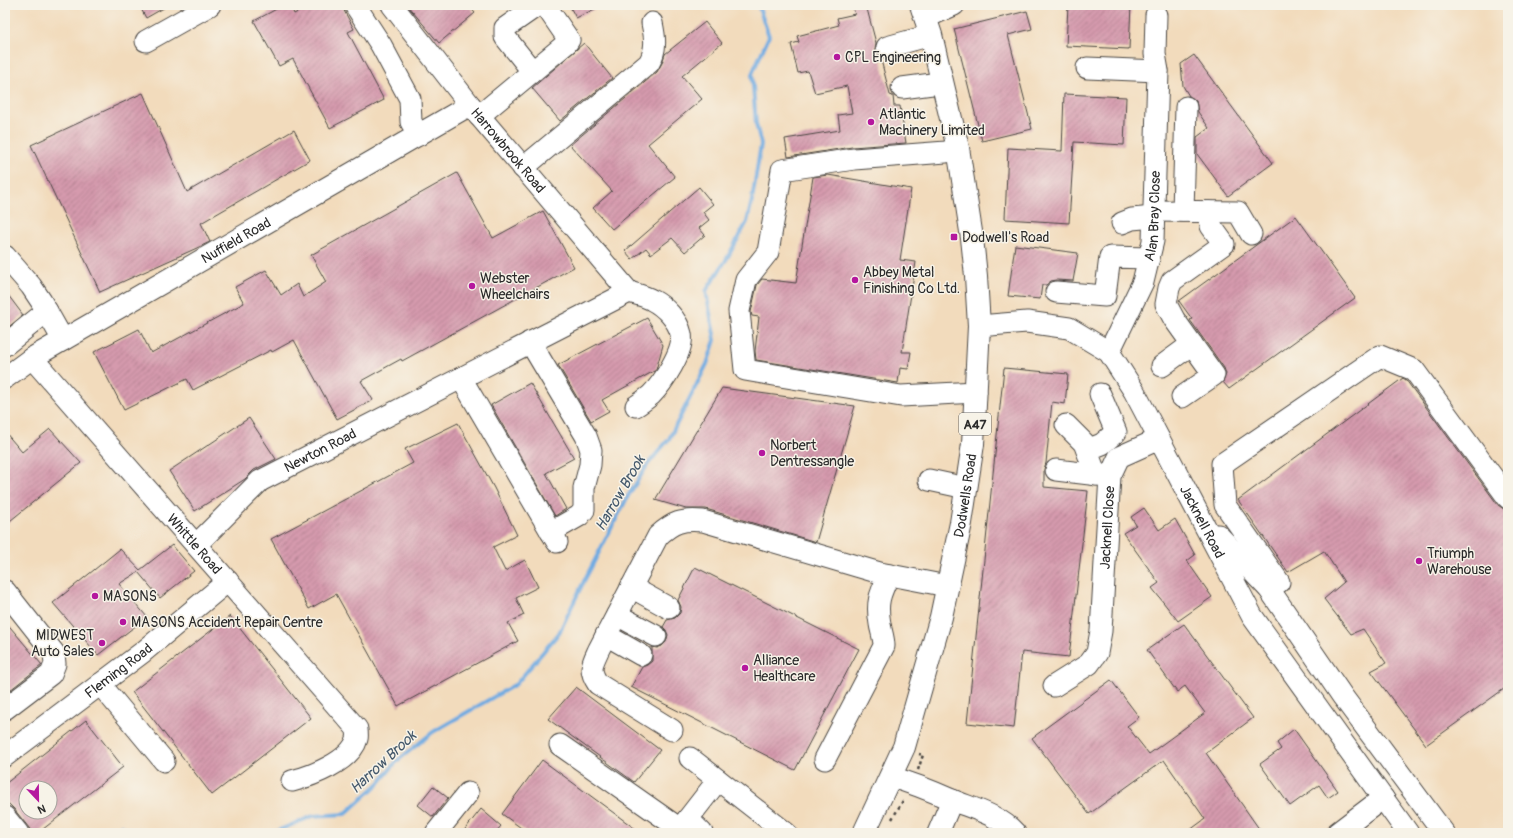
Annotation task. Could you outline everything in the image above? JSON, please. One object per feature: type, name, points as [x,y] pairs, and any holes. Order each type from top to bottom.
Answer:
[{"type":"main road","name":"Dodwells Road","points":[[864,833],[904,747],[941,617],[961,523],[974,444],[979,326],[972,238],[958,148],[926,19]]},
{"type":"street","points":[[146,40],[210,5]]},
{"type":"street","points":[[355,5],[381,45],[410,99],[411,122],[419,135]]},
{"type":"street","name":"Harrowbrook Road","points":[[392,5],[474,111],[532,169],[629,292]]},
{"type":"street","points":[[532,72],[506,37],[504,32],[505,28],[538,5]]},
{"type":"street","name":"Nuffield Road","points":[[5,378],[32,358],[419,135],[474,111],[532,72],[569,40],[547,8],[542,5]]},
{"type":"street","points":[[887,47],[926,19],[954,5]]},
{"type":"street","name":"Alan Bray Close","points":[[1109,352],[1143,282],[1153,241],[1158,71],[1155,54],[1156,15]]},
{"type":"street","points":[[532,169],[649,63],[655,46],[652,23]]},
{"type":"street","points":[[1087,68],[1158,71]]},
{"type":"street","points":[[902,88],[932,84],[942,81]]},
{"type":"street","points":[[1183,211],[1186,108]]},
{"type":"street","points":[[958,148],[946,152],[854,159],[782,170],[768,252],[746,280],[739,311],[745,370],[901,396],[976,392]]},
{"type":"street","points":[[1122,223],[1132,218],[1183,211],[1238,212],[1251,234]]},
{"type":"street","points":[[1182,397],[1214,375],[1174,319],[1166,304],[1172,281],[1224,244],[1211,226],[1209,212]]},
{"type":"street","points":[[5,256],[31,286],[63,340]]},
{"type":"street","points":[[1056,292],[1105,296],[1110,256],[1149,258]]},
{"type":"street","points":[[629,292],[652,300],[667,311],[678,326],[682,335],[680,347],[662,382],[650,396],[636,406]]},
{"type":"street","name":"Newton Road","points":[[196,545],[260,480],[629,292]]},
{"type":"street","points":[[5,345],[47,311]]},
{"type":"street","name":"Jacknell Road","points":[[979,326],[1027,322],[1069,328],[1109,352],[1134,391],[1252,616],[1408,833]]},
{"type":"street","points":[[461,378],[554,537],[584,510],[584,488],[590,465],[591,450],[586,436],[530,342]]},
{"type":"street","points":[[1162,366],[1192,344]]},
{"type":"street","points":[[1269,589],[1279,582],[1225,505],[1222,464],[1380,356],[1414,370],[1508,498]]},
{"type":"street","name":"Whittle Road","points":[[32,358],[358,729],[354,746],[345,755],[322,771],[292,781]]},
{"type":"street","points":[[1087,450],[1102,444],[1116,432],[1100,394]]},
{"type":"street","points":[[1066,425],[1084,443],[1103,476]]},
{"type":"street","name":"Jacknell Close","points":[[1054,686],[1089,664],[1097,653],[1101,631],[1103,476],[1119,457],[1159,439]]},
{"type":"street","points":[[1056,470],[1103,476]]},
{"type":"street","points":[[929,480],[966,488]]},
{"type":"street","points":[[672,730],[598,684],[592,675],[591,667],[606,635],[658,536],[668,526],[681,521],[703,521],[889,574],[947,586]]},
{"type":"street","points":[[1209,534],[1218,536],[1269,589],[1343,697],[1444,833]]},
{"type":"street","points":[[825,759],[884,646],[884,638],[878,612],[880,595],[889,574]]},
{"type":"street","name":"Fleming Road","points":[[5,756],[143,652],[228,581]]},
{"type":"street","points":[[631,587],[669,608]]},
{"type":"street","points":[[5,591],[54,653],[55,664],[51,674],[5,709]]},
{"type":"street","points":[[617,615],[656,636]]},
{"type":"street","points":[[606,635],[641,655]]},
{"type":"street","points":[[100,684],[164,761]]},
{"type":"street","points":[[560,745],[680,829],[695,826],[718,780]]},
{"type":"street","points":[[690,758],[786,833]]},
{"type":"street","points":[[891,777],[913,784],[990,815],[1010,827],[1015,833]]},
{"type":"street","points":[[436,833],[468,793]]},
{"type":"street","points":[[1337,833],[1383,798]]},
{"type":"street","points":[[938,833],[952,800]]},
{"type":"street","points":[[5,817],[18,833]]},
{"type":"building","points":[[139,5],[169,5],[146,18]]},
{"type":"building","points":[[284,5],[290,5],[294,14],[311,5],[341,5],[354,29],[348,32],[384,100],[330,128],[293,59],[279,66],[254,21]]},
{"type":"building","points":[[407,5],[468,5],[475,13],[439,43]]},
{"type":"building","points":[[569,5],[603,5],[576,18]]},
{"type":"building","points":[[852,5],[866,5],[876,43],[875,50],[880,56],[890,95],[893,96],[894,106],[900,106],[906,143],[852,147],[788,157],[785,139],[840,130],[838,115],[852,113],[847,86],[815,93],[808,71],[798,73],[791,44],[799,42],[797,36],[839,25],[837,18],[855,14]]},
{"type":"building","points":[[1068,5],[1131,5],[1129,49],[1066,46]]},
{"type":"building","points":[[1027,11],[1032,29],[1008,35],[1032,129],[982,141],[954,29]]},
{"type":"building","points":[[705,22],[722,43],[682,76],[702,99],[648,144],[675,177],[612,229],[593,208],[612,191],[570,145],[657,72],[665,54]]},
{"type":"building","points":[[584,43],[612,78],[560,121],[532,88]]},
{"type":"building","points":[[1194,55],[1273,163],[1228,196],[1197,154],[1197,137],[1209,128],[1198,112],[1196,101],[1189,96],[1183,86],[1181,64]]},
{"type":"building","points":[[143,93],[187,192],[294,130],[310,160],[201,223],[210,242],[100,292],[31,145]]},
{"type":"building","points":[[1064,94],[1126,97],[1124,145],[1074,142],[1069,223],[1005,219],[1008,148],[1062,151]]},
{"type":"building","points":[[457,173],[493,238],[543,211],[574,267],[402,361],[401,359],[361,381],[373,400],[337,419],[294,340],[272,352],[271,350],[193,390],[187,379],[124,410],[94,352],[139,329],[151,353],[244,303],[235,287],[266,270],[281,295],[297,284],[303,297],[326,282],[311,255]]},
{"type":"building","name":"Abbey Metal Finishing Co Ltd.","points":[[828,175],[911,189],[900,260],[916,262],[902,352],[911,352],[908,369],[900,368],[898,383],[756,360],[755,351],[759,317],[752,316],[751,312],[757,285],[762,279],[796,283],[813,177]]},
{"type":"building","points":[[699,187],[713,204],[703,212],[709,220],[699,228],[705,235],[685,252],[672,238],[651,254],[646,248],[632,259],[625,251]]},
{"type":"building","points":[[1296,216],[1355,298],[1229,389],[1223,382],[1226,374],[1224,368],[1190,320],[1192,319],[1179,301]]},
{"type":"building","points":[[1015,245],[1078,253],[1073,281],[1057,280],[1051,281],[1046,285],[1042,285],[1040,299],[1008,296]]},
{"type":"building","points":[[5,291],[23,315],[5,330]]},
{"type":"building","points":[[647,318],[663,345],[656,370],[602,400],[609,411],[591,421],[558,365]]},
{"type":"building","points":[[1004,368],[1068,374],[1065,404],[1052,402],[1046,463],[1044,469],[1044,487],[1088,491],[1069,657],[1022,652],[1014,728],[967,723]]},
{"type":"building","name":"Triumph Warehouse","points":[[1403,378],[1406,380],[1498,505],[1508,512],[1508,686],[1426,745],[1371,671],[1386,663],[1363,629],[1351,634],[1324,599],[1344,582],[1324,551],[1288,572],[1238,500]]},
{"type":"building","points":[[530,383],[574,458],[546,473],[566,509],[555,516],[491,405]]},
{"type":"building","name":"Norbert Dentressangle","points":[[722,388],[855,406],[816,542],[706,509],[686,509],[655,500]]},
{"type":"building","points":[[249,418],[276,459],[254,470],[245,479],[195,511],[169,471]]},
{"type":"building","points":[[458,423],[494,488],[517,535],[493,547],[505,571],[525,560],[538,587],[516,598],[524,615],[508,623],[518,641],[398,706],[336,594],[309,609],[271,539],[413,463],[405,449]]},
{"type":"building","points":[[50,429],[81,463],[5,525],[5,432],[22,452]]},
{"type":"building","points":[[1144,508],[1159,530],[1175,519],[1195,555],[1187,561],[1212,597],[1178,621],[1152,588],[1159,583],[1123,533],[1136,525],[1131,517]]},
{"type":"building","name":"MASONS","points":[[172,545],[194,571],[160,598],[138,572],[119,584],[147,617],[98,655],[53,603],[120,549],[140,570]]},
{"type":"building","name":"Alliance Healthcare","points":[[695,567],[859,649],[795,770],[631,687],[642,667],[652,661],[652,647],[657,648],[666,642],[668,635],[663,627],[667,620],[675,618],[680,613],[681,607],[678,600]]},
{"type":"building","points":[[230,616],[311,718],[212,795],[132,692]]},
{"type":"building","points":[[5,621],[42,665],[5,694]]},
{"type":"building","points":[[1184,624],[1253,718],[1206,753],[1262,833],[1186,833],[1205,819],[1164,760],[1089,814],[1032,738],[1111,680],[1139,717],[1127,726],[1149,754],[1205,713],[1185,686],[1177,692],[1147,650]]},
{"type":"building","points":[[576,687],[660,750],[634,782],[548,719]]},
{"type":"building","points":[[86,720],[123,767],[58,817],[58,780],[18,780],[18,814],[5,800],[5,784]]},
{"type":"building","points":[[1294,729],[1338,791],[1328,798],[1319,785],[1290,806],[1260,764],[1281,749],[1277,743]]},
{"type":"building","points":[[542,760],[641,833],[528,833],[502,814]]},
{"type":"building","points":[[433,786],[448,798],[433,817],[418,805]]},
{"type":"building","points":[[481,809],[501,826],[495,833],[462,833]]},
{"type":"building","points":[[23,820],[55,820],[38,833],[33,833]]},
{"type":"waterway","name":"Harrow Brook","points":[[272,833],[313,816],[345,814],[379,783],[397,761],[433,732],[516,684],[559,633],[628,496],[648,464],[669,439],[707,364],[715,340],[706,291],[726,260],[747,222],[761,144],[756,124],[752,74],[769,36],[758,5]]},
{"type":"waterway","name":"Harrow Brook","points":[[104,833],[121,826],[137,833]]},
{"type":"place","name":"CPL Engineering","points":[[837,57]]},
{"type":"place","name":"Atlantic Machinery Limited","points":[[871,122]]},
{"type":"place","name":"Dodwell's Road","points":[[954,237]]},
{"type":"place","name":"Abbey Metal Finishing Co Ltd.","points":[[855,280]]},
{"type":"place","name":"Webster Wheelchairs","points":[[472,286]]},
{"type":"place","name":"Norbert Dentressangle","points":[[762,453]]},
{"type":"place","name":"Triumph Warehouse","points":[[1419,561]]},
{"type":"place","name":"MASONS","points":[[95,596]]},
{"type":"place","name":"MASONS Accident Repair Centre","points":[[123,622]]},
{"type":"place","name":"MIDWEST Auto Sales","points":[[102,643]]},
{"type":"place","name":"Alliance Healthcare","points":[[745,668]]}]
